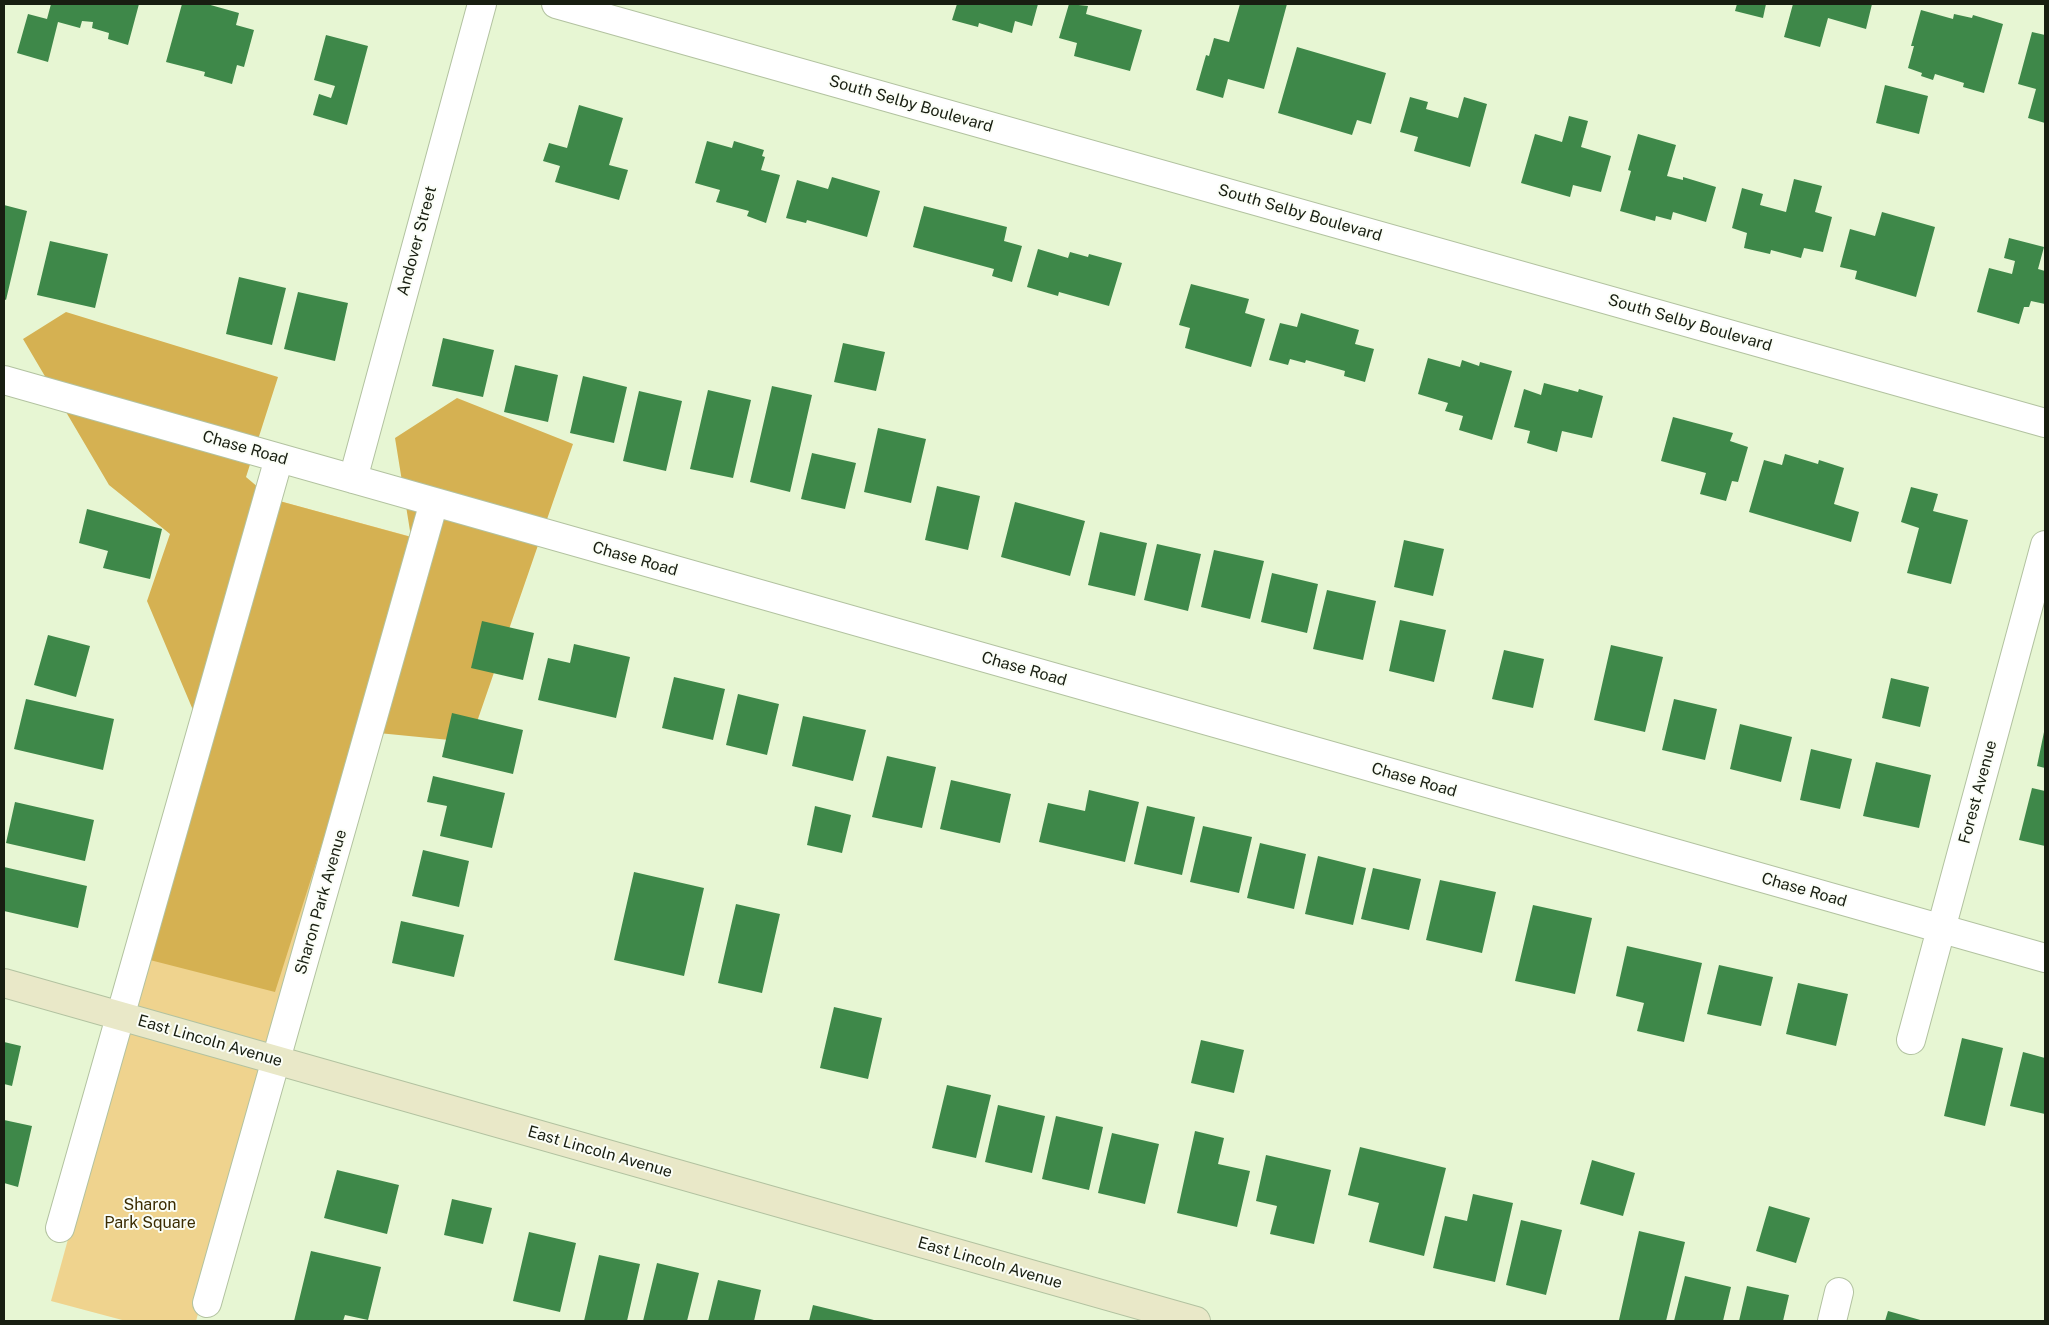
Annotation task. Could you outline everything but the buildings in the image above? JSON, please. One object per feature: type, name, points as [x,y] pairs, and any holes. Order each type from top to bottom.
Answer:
[{"type":"main road","name":"East Lincoln Avenue","points":[[4,983],[1196,1321]]},
{"type":"street","name":"Andover Street","points":[[353,479],[482,4]]},
{"type":"street","name":"South Selby Boulevard","points":[[556,4],[2045,423]]},
{"type":"street","name":"Chase Road","points":[[4,380],[2045,958]]},
{"type":"street","points":[[60,1228],[279,458]]},
{"type":"street","name":"Sharon Park Avenue","points":[[207,1303],[434,502]]},
{"type":"street","name":"Forest Avenue","points":[[1911,1040],[2045,545]]},
{"type":"street","points":[[1832,1321],[1839,1292]]},
{"type":"green space","name":"Sharon Park Square","points":[[272,499],[412,537],[196,1321],[126,1321],[51,1301]]},
{"type":"shaded area","points":[[66,312],[278,377],[246,477],[272,499],[411,537],[395,438],[457,398],[573,444],[470,742],[358,731],[275,992],[146,959],[206,741],[147,601],[170,534],[109,485],[23,339]]}]
